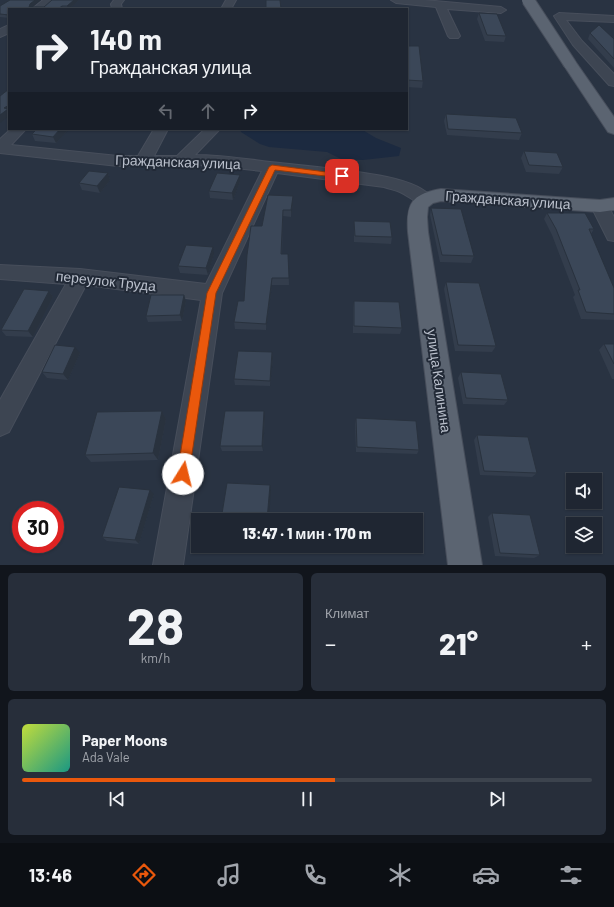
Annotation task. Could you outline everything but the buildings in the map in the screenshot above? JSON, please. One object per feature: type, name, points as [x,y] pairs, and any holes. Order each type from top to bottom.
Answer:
[{"type":"main road","points":[[528,0],[614,129]]},
{"type":"main road","name":"Гражданская улица","points":[[424,199],[441,194],[494,200],[607,205]]},
{"type":"main road","name":"улица Калинина","points":[[424,199],[416,211],[418,232],[465,565]]},
{"type":"street","points":[[38,8],[50,0]]},
{"type":"street","points":[[396,0],[501,10]]},
{"type":"street","points":[[440,5],[454,36]]},
{"type":"street","points":[[614,19],[560,16],[575,42],[599,64],[614,82]]},
{"type":"street","points":[[0,148],[18,130]]},
{"type":"street","points":[[144,161],[160,130]]},
{"type":"street","points":[[181,160],[211,130]]},
{"type":"street","name":"Гражданская улица","points":[[0,148],[118,161],[207,160],[272,167],[386,182],[406,188],[424,199]]},
{"type":"street","points":[[168,565],[212,293],[272,167]]},
{"type":"street","points":[[607,205],[614,235]]},
{"type":"street","name":"переулок Труда","points":[[0,272],[80,277],[212,293]]},
{"type":"street","points":[[0,424],[80,277]]},
{"type":"water","points":[[240,130],[363,130],[376,138],[401,148],[399,156],[363,160],[341,159],[327,152],[269,147],[260,144],[241,132]]},
{"type":"route","points":[[183,474],[212,293],[272,167],[342,176]]}]
